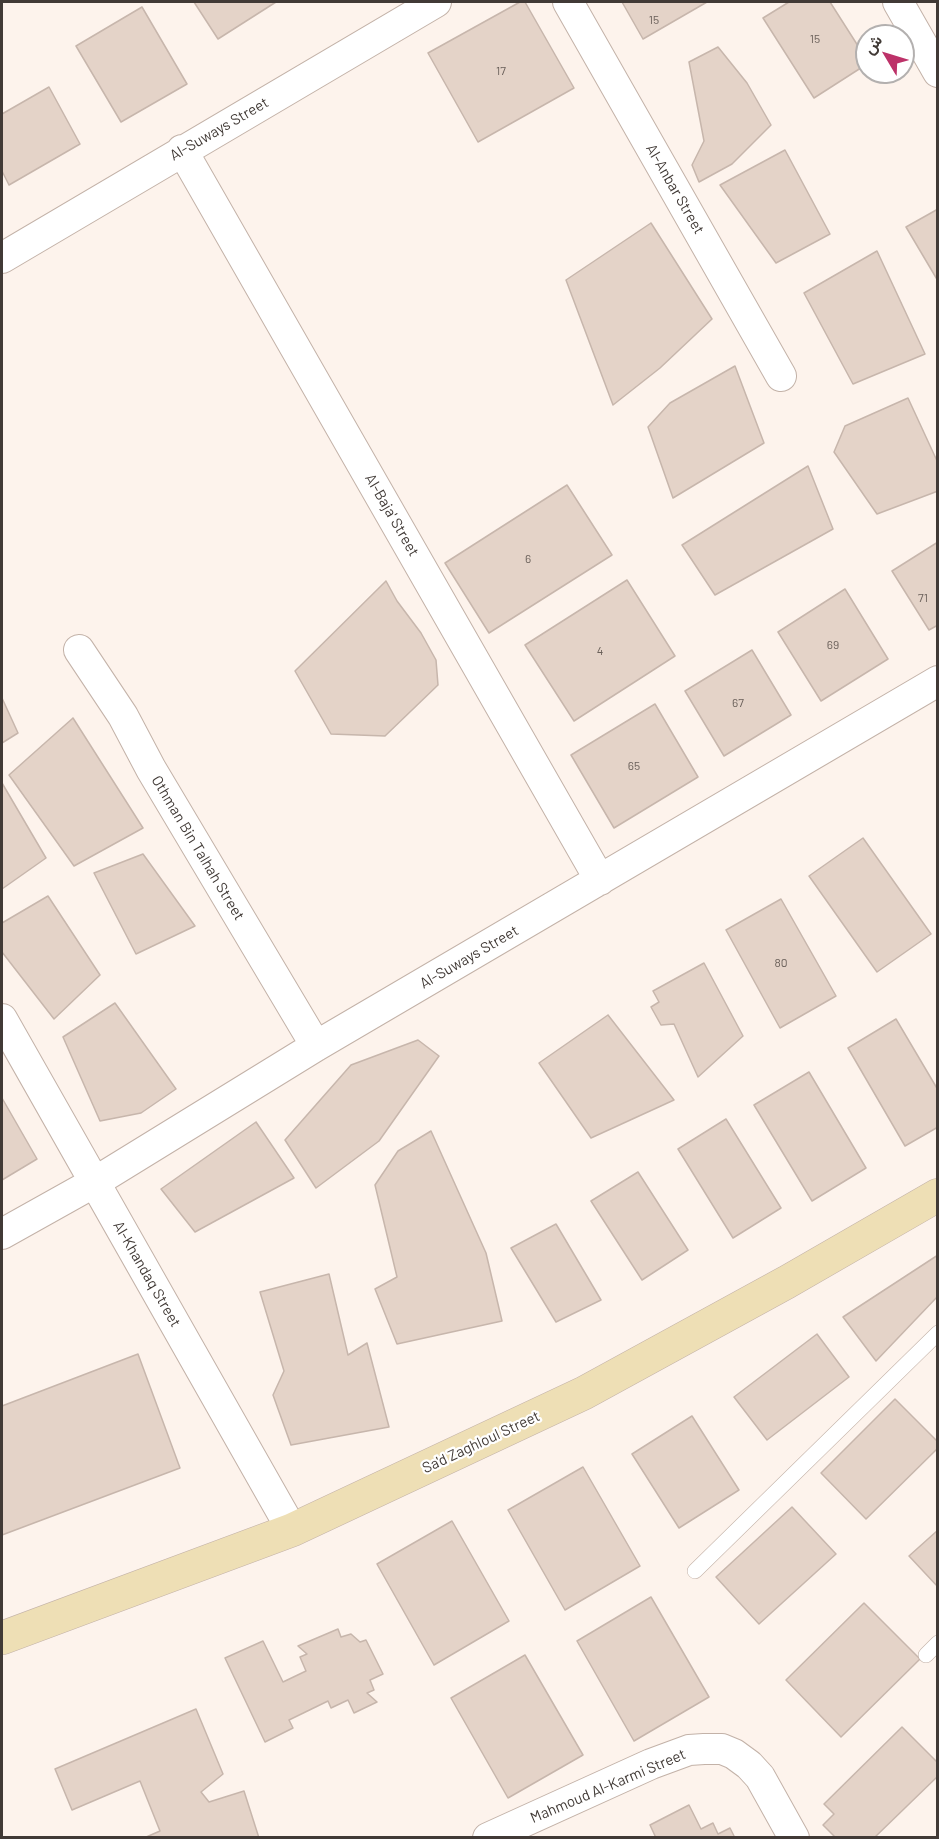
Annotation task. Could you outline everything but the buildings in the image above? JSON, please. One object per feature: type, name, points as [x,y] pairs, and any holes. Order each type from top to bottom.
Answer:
[{"type":"main road","name":"Sa'd Zaghloul Street","points":[[2,1638],[292,1530],[584,1393],[787,1282],[938,1195]]},
{"type":"street","name":"Al-Suways Street","points":[[2,258],[436,2]]},
{"type":"street","name":"Al-Anbar Street","points":[[568,2],[781,376]]},
{"type":"street","points":[[898,2],[938,72]]},
{"type":"street","name":"Al-Baja' Street","points":[[182,150],[600,880]]},
{"type":"street","name":"Othman Bin Talhah Street","points":[[79,650],[123,716],[151,769],[316,1046]]},
{"type":"street","name":"Al-Suways Street","points":[[2,1234],[95,1182],[316,1046],[936,686]]},
{"type":"street","name":"Al-Khandaq Street","points":[[2,1019],[292,1530]]},
{"type":"street","name":"Mahmoud Al-Karmi Street","points":[[488,1838],[651,1764],[688,1750],[704,1749],[722,1749],[734,1754],[749,1765],[760,1777],[794,1838]]},
{"type":"lane","points":[[695,1571],[938,1333]]},
{"type":"lane","points":[[926,1655],[938,1643]]}]
